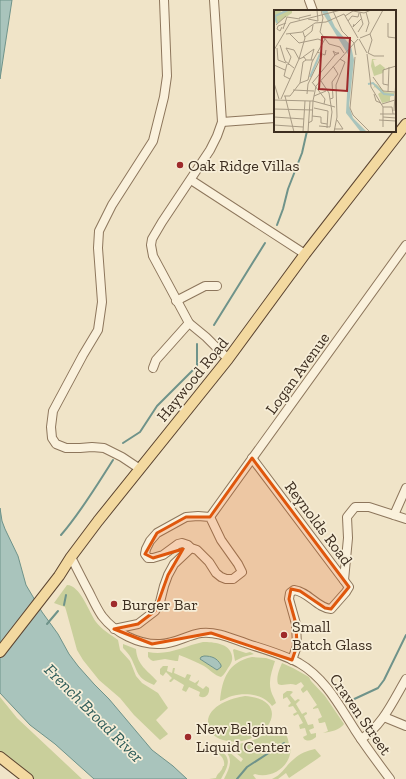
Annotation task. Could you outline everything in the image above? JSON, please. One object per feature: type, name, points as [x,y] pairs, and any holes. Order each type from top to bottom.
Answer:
[{"type":"main road","name":"Haywood Road","points":[[0,652],[59,576],[98,521],[228,359],[397,132],[406,124]]},
{"type":"main road","points":[[0,757],[28,779]]},
{"type":"street","points":[[140,469],[122,457],[104,448],[66,448],[56,444],[52,438],[51,427],[53,411],[98,330],[102,302],[98,248],[100,231],[112,204],[153,141],[164,97],[167,76],[164,0]]},
{"type":"street","points":[[214,0],[222,122],[210,150],[162,222],[152,239],[151,245],[153,256],[189,323],[206,337],[228,359]]},
{"type":"street","points":[[309,0],[313,10]]},
{"type":"street","points":[[222,122],[274,118]]},
{"type":"street","points":[[191,180],[305,254]]},
{"type":"street","name":"Logan Avenue","points":[[210,517],[406,245]]},
{"type":"street","points":[[176,301],[204,286],[216,286]]},
{"type":"street","points":[[153,368],[156,360],[189,323]]},
{"type":"street","name":"Reynolds Road","points":[[252,458],[344,580]]},
{"type":"street","points":[[394,515],[406,488]]},
{"type":"street","name":"Reynolds Road","points":[[344,580],[348,544],[347,517],[355,507],[369,507],[406,519]]},
{"type":"street","points":[[186,517],[210,517],[221,540],[242,572],[233,579],[220,577],[209,562],[197,550],[191,548],[182,543],[178,544],[163,555],[153,558],[148,558],[145,554],[150,541],[157,533],[186,517]]},
{"type":"street","points":[[114,629],[138,624],[155,611],[160,602],[168,575],[174,564],[191,548]]},
{"type":"street","name":"Craven Street","points":[[72,557],[79,574],[102,616],[114,629],[129,637],[141,642],[152,644],[171,643],[200,633],[211,633],[268,651],[292,660],[307,669],[325,684],[361,739],[390,779]]},
{"type":"street","points":[[292,660],[297,646],[296,624],[289,599],[290,593],[294,590],[300,591],[325,608],[331,609],[349,587],[344,580]]},
{"type":"street","points":[[361,739],[384,717],[406,680]]},
{"type":"street","points":[[384,717],[406,726]]},
{"type":"highlighted area","points":[[252,458],[349,587],[331,609],[325,608],[300,591],[291,589],[289,599],[296,624],[297,646],[292,660],[211,633],[152,644],[114,629],[138,624],[155,611],[168,575],[183,549],[153,558],[145,554],[157,533],[186,517],[210,517]]},
{"type":"green space","points":[[67,585],[72,586],[80,594],[98,625],[118,640],[120,650],[130,661],[136,676],[142,683],[158,693],[168,708],[156,720],[168,734],[160,740],[134,715],[120,698],[99,680],[77,650],[65,607],[54,603]]},
{"type":"green space","points":[[203,642],[216,643],[228,648],[231,652],[232,660],[221,677],[204,666],[179,655],[178,661],[165,659],[153,661],[148,657],[148,652],[170,652]],"holes":[[[204,656],[216,659],[221,667],[217,670],[200,659]]]},
{"type":"green space","points":[[123,644],[136,649],[140,663],[157,681],[154,685],[141,677],[130,657],[123,648]]},
{"type":"green space","points":[[234,649],[246,653],[250,652],[254,654],[235,661]]},
{"type":"green space","points":[[252,657],[266,658],[275,661],[270,683],[271,691],[276,703],[272,706],[264,699],[248,694],[232,696],[220,701],[222,686],[232,667],[244,659]]},
{"type":"green space","points":[[282,663],[309,677],[325,696],[344,724],[340,728],[323,733],[328,731],[325,722],[319,723],[318,719],[322,717],[318,708],[313,709],[317,705],[307,690],[303,693],[301,689],[304,686],[301,682],[296,685],[278,684],[277,681]]},
{"type":"green space","points":[[163,666],[168,666],[167,671],[172,673],[173,668],[175,668],[174,673],[185,678],[187,674],[191,675],[189,680],[195,683],[199,680],[197,685],[203,689],[206,686],[209,688],[208,694],[205,697],[201,697],[199,696],[200,692],[189,687],[186,692],[182,690],[184,685],[174,679],[170,682],[169,681],[172,678],[166,672],[163,676],[160,674],[160,669]]},
{"type":"green space","points":[[287,691],[293,692],[290,695],[295,701],[298,699],[300,700],[296,704],[302,714],[307,713],[304,716],[308,725],[313,724],[314,728],[309,730],[311,734],[316,733],[316,737],[313,739],[304,739],[303,737],[307,735],[305,728],[300,729],[299,725],[303,723],[298,714],[294,716],[293,714],[297,712],[293,706],[288,706],[291,703],[287,697],[283,699],[283,694]]},
{"type":"green space","points":[[245,696],[261,700],[270,707],[272,715],[268,725],[261,733],[249,739],[235,742],[220,739],[215,736],[208,726],[209,717],[212,712],[227,701]]},
{"type":"green space","points":[[0,697],[17,718],[82,779],[29,779],[0,755]]},
{"type":"green space","points":[[275,728],[285,733],[288,738],[290,749],[288,759],[277,772],[266,775],[255,774],[253,775],[256,779],[224,779],[228,770],[230,759],[221,748],[221,745],[241,762],[243,759],[228,746],[227,743],[240,744],[249,742]]},
{"type":"green space","points":[[315,749],[321,756],[317,759],[289,778],[286,773],[278,779],[272,779],[279,775],[299,755],[306,751]]},
{"type":"green space","points":[[218,750],[228,759],[227,767],[221,779],[209,779],[216,778],[224,766],[223,758],[217,753]]},
{"type":"water","points":[[0,0],[12,0],[0,79]]},
{"type":"water","name":"French Broad River","points":[[0,508],[2,521],[18,556],[26,585],[42,612],[58,634],[69,654],[152,750],[187,779],[94,779],[55,744],[30,725],[0,693]]},
{"type":"water","points":[[204,656],[216,659],[221,667],[217,670],[200,659]]},
{"type":"waterway","points":[[277,225],[288,189],[302,153],[307,132]]},
{"type":"waterway","points":[[214,325],[265,243]]},
{"type":"waterway","points":[[123,443],[140,432],[157,406],[197,366],[197,344]]},
{"type":"waterway","points":[[61,535],[82,508],[113,460]]},
{"type":"waterway","points":[[64,605],[66,595]]},
{"type":"waterway","points":[[47,624],[58,611]]},
{"type":"waterway","points":[[350,701],[378,688],[384,680],[406,635]]},
{"type":"waterway","points":[[237,779],[247,767],[284,743]]},
{"type":"place","name":"Oak Ridge Villas","points":[[180,165]]},
{"type":"place","name":"Burger Bar","points":[[114,604]]},
{"type":"place","name":"Small Batch Glass","points":[[284,635]]},
{"type":"place","name":"New Belgium Liquid Center","points":[[188,737]]}]
